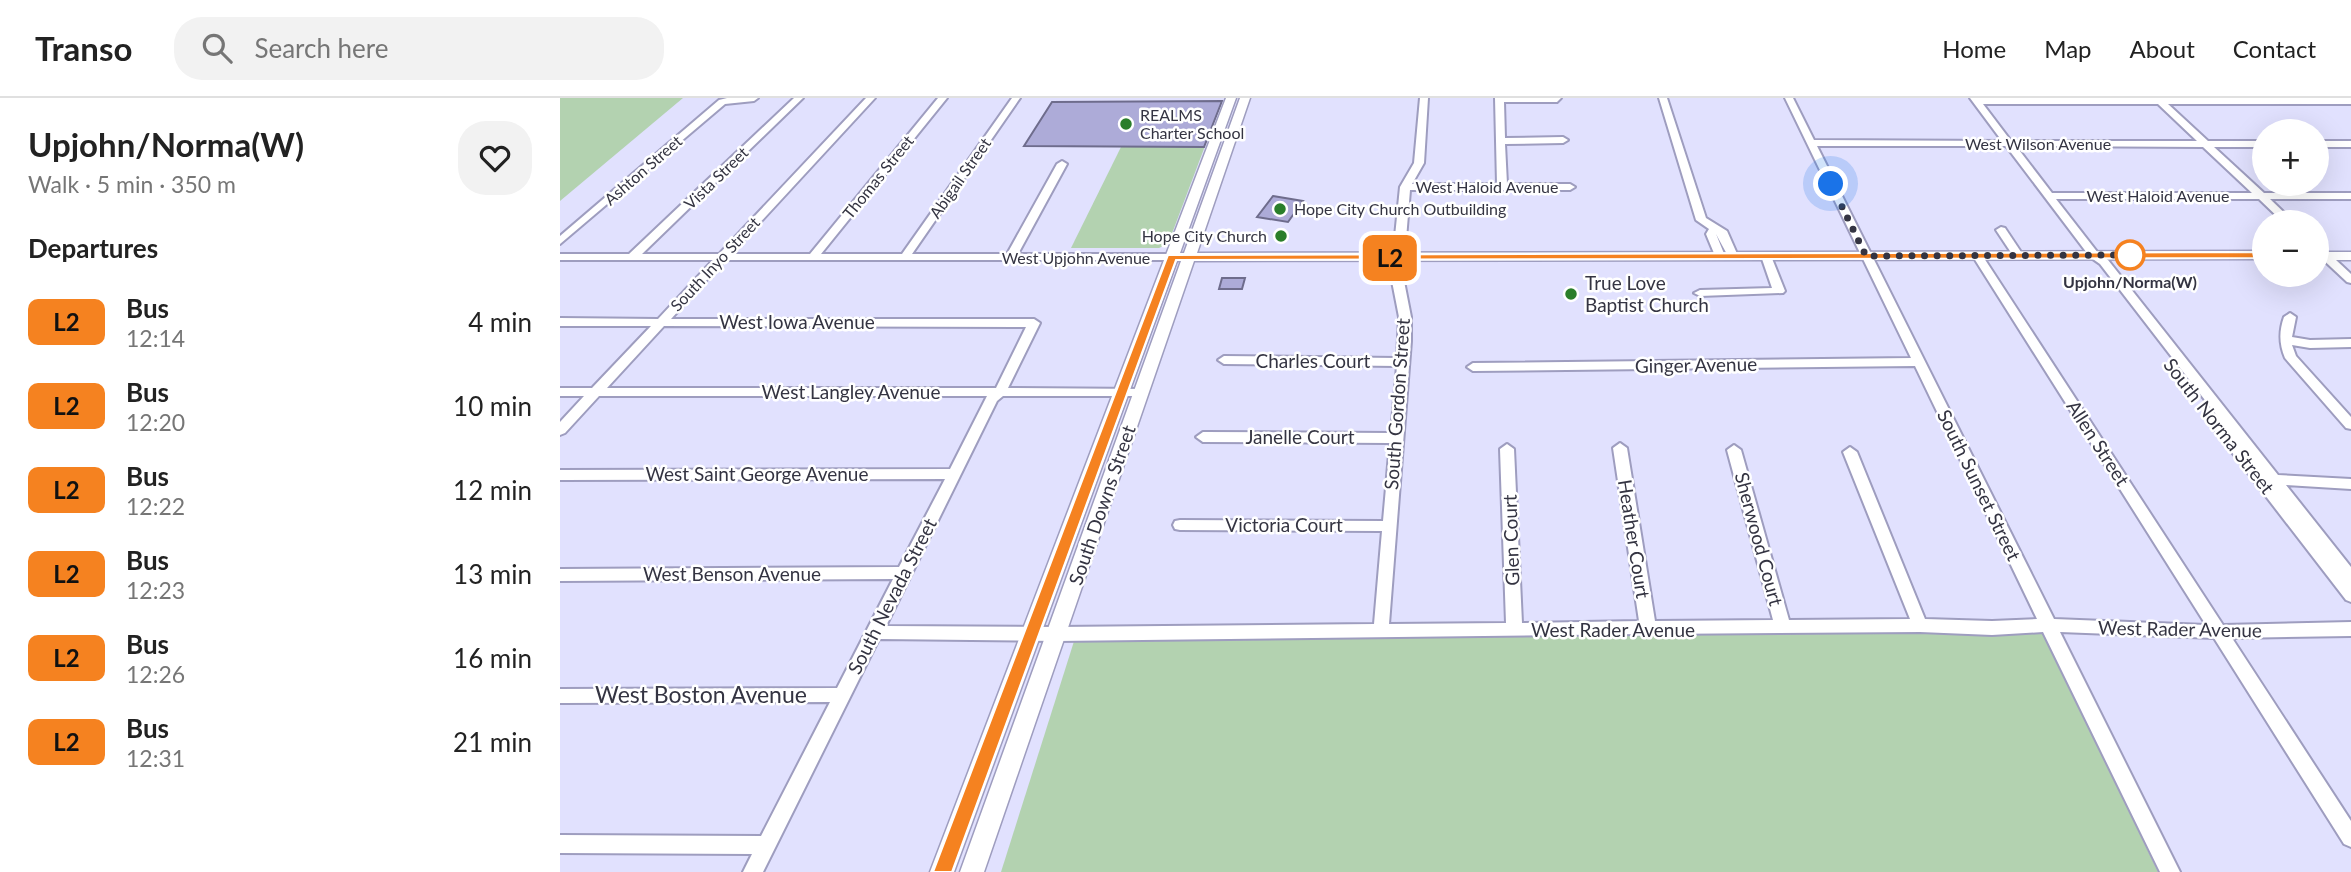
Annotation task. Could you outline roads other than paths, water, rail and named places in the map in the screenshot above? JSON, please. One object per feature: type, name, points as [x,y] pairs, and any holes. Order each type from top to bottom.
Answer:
[{"type":"main road","name":"South Downs Street","points":[[942,872],[1231,98]]},
{"type":"main road","name":"South Downs Street","points":[[972,872],[1245,98]]},
{"type":"main road","points":[[2329,254],[2351,256]]},
{"type":"main road","name":"West Upjohn Avenue","points":[[1172,257],[2252,256]]},
{"type":"street","name":"Ashton Street","points":[[560,241],[727,100],[754,98]]},
{"type":"street","name":"Vista Street","points":[[632,257],[799,98]]},
{"type":"street","name":"South Inyo Street","points":[[560,430],[871,98]]},
{"type":"street","name":"Thomas Street","points":[[813,257],[943,98]]},
{"type":"street","name":"Abigail Street","points":[[904,258],[1016,98]]},
{"type":"street","name":"South Gordon Street","points":[[1381,630],[1403,362],[1405,317],[1397,276],[1405,187],[1419,163],[1424,98]]},
{"type":"street","points":[[1663,98],[1701,219],[1713,230],[1711,234],[1726,256]]},
{"type":"street","name":"South Sunset Street","points":[[1789,98],[2169,872]]},
{"type":"street","points":[[1503,187],[1499,99],[1557,99]]},
{"type":"street","points":[[2158,99],[2252,187]]},
{"type":"street","points":[[1975,100],[2348,101]]},
{"type":"street","name":"South Norma Street","points":[[1975,100],[2094,255],[2091,261],[2344,572],[2351,596]]},
{"type":"street","points":[[1501,141],[1563,140]]},
{"type":"street","name":"West Wilson Avenue","points":[[1811,144],[2252,144]]},
{"type":"street","points":[[2329,144],[2351,144]]},
{"type":"street","points":[[1010,258],[1062,164]]},
{"type":"street","name":"West Haloid Avenue","points":[[1405,187],[1570,187]]},
{"type":"street","name":"West Haloid Avenue","points":[[2048,196],[2252,196]]},
{"type":"street","points":[[2261,196],[2277,210]]},
{"type":"street","name":"West Haloid Avenue","points":[[2329,196],[2351,196]]},
{"type":"street","points":[[2001,230],[2018,255]]},
{"type":"street","name":"Allen Street","points":[[1977,255],[2351,838]]},
{"type":"street","points":[[1700,293],[1779,292],[1766,256]]},
{"type":"street","name":"West Upjohn Avenue","points":[[560,257],[1172,257]]},
{"type":"street","points":[[2329,261],[2351,280]]},
{"type":"street","points":[[2290,317],[2286,349],[2291,358],[2351,425]]},
{"type":"street","name":"West Iowa Avenue","points":[[560,322],[1034,323]]},
{"type":"street","name":"South Nevada Street","points":[[753,872],[954,474],[992,400],[1000,392],[1034,323]]},
{"type":"street","points":[[2286,340],[2310,344],[2351,343]]},
{"type":"street","name":"Charles Court","points":[[1224,360],[1403,362]]},
{"type":"street","name":"Ginger Avenue","points":[[1473,367],[1919,362]]},
{"type":"street","name":"West Langley Avenue","points":[[560,392],[1141,392]]},
{"type":"street","name":"Janelle Court","points":[[1203,437],[1396,438]]},
{"type":"street","name":"Heather Court","points":[[1620,448],[1648,630]]},
{"type":"street","name":"Glen Court","points":[[1507,449],[1514,631]]},
{"type":"street","name":"Sherwood Court","points":[[1734,450],[1783,628]]},
{"type":"street","points":[[1850,452],[1920,625]]},
{"type":"street","name":"West Saint George Avenue","points":[[560,475],[954,474]]},
{"type":"street","points":[[2266,478],[2325,480],[2351,484]]},
{"type":"street","name":"Victoria Court","points":[[1180,525],[1389,526]]},
{"type":"street","name":"West Benson Avenue","points":[[560,575],[904,573]]},
{"type":"street","name":"West Rader Avenue","points":[[875,632],[1057,634],[1514,631],[1920,625],[1992,628],[2048,625],[2218,632],[2351,629]]},
{"type":"street","name":"West Boston Avenue","points":[[560,696],[843,695]]},
{"type":"street","points":[[560,844],[767,845]]},
{"type":"place","name":"REALMS Charter School","points":[[1126,124]]},
{"type":"place","name":"Hope City Church Outbuilding","points":[[1280,209]]},
{"type":"place","name":"Hope City Church","points":[[1281,236]]},
{"type":"place","name":"Upjohn/Norma(W)","points":[[2130,255]]},
{"type":"place","name":"True Love Baptist Church","points":[[1571,294]]}]
